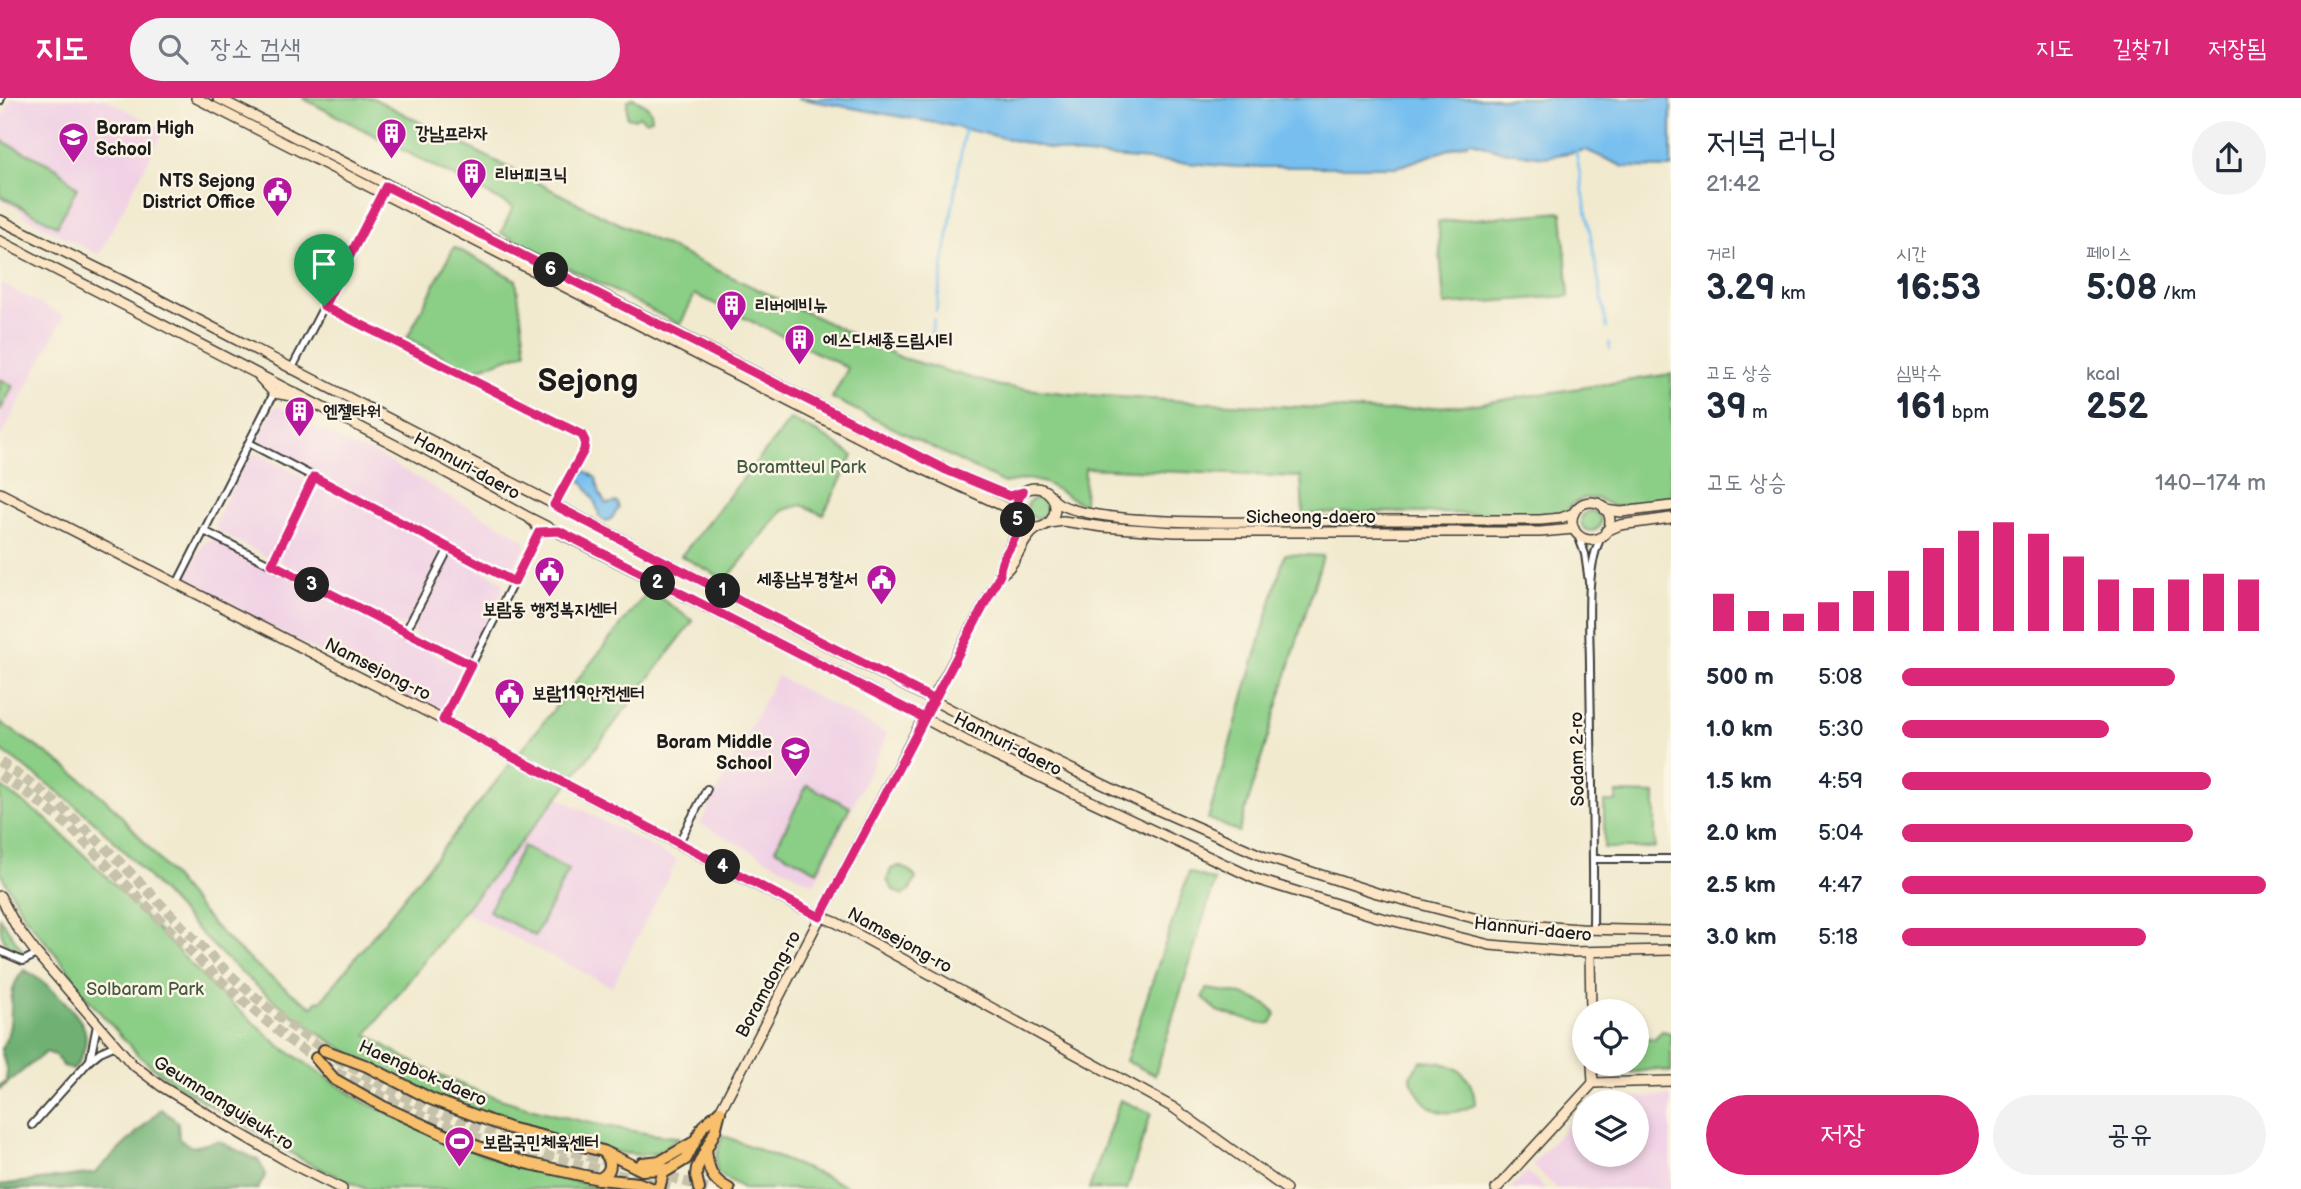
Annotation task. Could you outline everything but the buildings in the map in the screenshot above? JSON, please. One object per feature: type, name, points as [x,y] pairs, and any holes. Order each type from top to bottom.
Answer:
[{"type":"highway","name":"Haengbok-daero","points":[[653,1189],[638,1183],[599,1179],[526,1163],[416,1123],[334,1079],[320,1054],[368,1066],[430,1099],[509,1129],[603,1151],[642,1170],[686,1167],[696,1175]]},
{"type":"highway","points":[[659,1189],[660,1179],[685,1159],[703,1126],[720,1111]]},
{"type":"highway","points":[[699,1189],[696,1175],[700,1159],[715,1131],[720,1111]]},
{"type":"highway","points":[[603,1151],[635,1162],[651,1164],[675,1156],[695,1141]]},
{"type":"highway","points":[[706,1147],[711,1175],[717,1183],[729,1189]]},
{"type":"highway","points":[[599,1179],[607,1175],[611,1166],[603,1151]]},
{"type":"highway","points":[[696,1175],[716,1189]]},
{"type":"highway","points":[[623,1181],[639,1189]]},
{"type":"street","points":[[196,98],[944,469],[1009,496],[1034,488],[1040,489],[1054,500],[1055,512],[1049,523],[1031,532],[1007,571],[1000,575],[999,568],[1019,527],[1017,501],[1023,492]]},
{"type":"street","points":[[218,98],[384,190],[899,458],[1017,515],[1026,526],[1038,528]]},
{"type":"street","points":[[291,370],[384,190]]},
{"type":"street","name":"Hannuri-daero","points":[[0,220],[1000,734],[1142,803],[1265,857],[1377,894],[1493,923],[1671,931]]},
{"type":"street","name":"Hannuri-daero","points":[[0,241],[526,516],[993,755],[1256,879],[1378,917],[1490,945],[1590,953],[1671,950]]},
{"type":"street","points":[[324,306],[582,435],[585,441],[584,450],[554,505]]},
{"type":"street","points":[[254,372],[274,393],[306,399]]},
{"type":"street","points":[[177,584],[274,393]]},
{"type":"street","points":[[249,443],[514,582]]},
{"type":"street","points":[[272,564],[314,477]]},
{"type":"street","name":"Namsejong-ro","points":[[0,492],[678,844],[820,917],[837,923],[1174,1108],[1286,1189]]},
{"type":"street","name":"Sicheong-daero","points":[[1054,500],[1065,509],[1098,516],[1175,521],[1539,520],[1561,518],[1574,513]]},
{"type":"street","points":[[1591,502],[1605,510],[1609,519],[1594,552],[1590,587],[1585,554],[1572,523],[1579,506],[1591,502]]},
{"type":"street","points":[[1605,510],[1631,511],[1671,506]]},
{"type":"street","points":[[526,516],[535,523],[539,532]]},
{"type":"street","points":[[1576,532],[1590,540],[1620,525],[1671,518]]},
{"type":"street","name":"Sicheong-daero","points":[[1049,523],[1063,521],[1144,531],[1198,533],[1576,532]]},
{"type":"street","points":[[204,531],[471,665]]},
{"type":"street","points":[[539,532],[559,531]]},
{"type":"street","points":[[443,720],[539,532]]},
{"type":"street","points":[[405,633],[449,548]]},
{"type":"street","name":"Boramdong-ro","points":[[720,1111],[1000,575]]},
{"type":"street","name":"Sodam 2-ro","points":[[1590,587],[1593,929]]},
{"type":"street","points":[[678,844],[707,789]]},
{"type":"street","points":[[1594,859],[1671,859]]},
{"type":"street","name":"Geumnamgujeuk-ro","points":[[0,896],[16,926],[37,954],[132,1064],[161,1086],[294,1165],[342,1189]]},
{"type":"street","points":[[1,949],[23,961],[37,954]]},
{"type":"street","points":[[1590,953],[1591,999]]},
{"type":"street","points":[[90,1060],[97,1025]]},
{"type":"street","points":[[32,1125],[90,1060],[116,1045]]},
{"type":"street","points":[[1496,1189],[1593,1083],[1593,1076]]},
{"type":"street","points":[[1593,1083],[1671,1081]]},
{"type":"shaded area","name":"Boram High School","points":[[12,98],[104,98],[164,130],[99,255],[27,218],[19,209],[0,200],[0,122]]},
{"type":"shaded area","points":[[0,283],[64,316],[1,437],[0,437]]},
{"type":"shaded area","points":[[278,406],[355,448],[372,452],[524,539],[526,546],[510,572],[505,573],[262,445],[260,435],[274,408]]},
{"type":"shaded area","points":[[258,453],[305,478],[306,485],[272,553],[265,556],[218,531],[214,525],[246,459],[250,454]]},
{"type":"shaded area","points":[[323,485],[441,548],[441,556],[408,624],[400,626],[282,563],[279,553],[311,491],[315,486]]},
{"type":"shaded area","points":[[214,539],[459,667],[460,675],[442,710],[435,712],[190,585],[187,575],[202,546],[206,541]]},
{"type":"shaded area","points":[[456,557],[503,582],[503,589],[470,658],[463,660],[415,635],[412,625],[447,558]]},
{"type":"shaded area","name":"Boram Middle School","points":[[777,676],[888,734],[814,884],[700,824]]},
{"type":"shaded area","points":[[558,797],[677,860],[612,987],[463,912]]},
{"type":"shaded area","points":[[1671,1096],[1671,1189],[1557,1189],[1532,1165],[1572,1120],[1572,1167],[1649,1167],[1649,1097]]},
{"type":"shaded area","points":[[1527,1171],[1545,1189],[1511,1189]]},
{"type":"green space","points":[[302,98],[373,98],[595,212],[902,358],[1000,386],[1073,394],[1386,411],[1475,404],[1671,374],[1671,498],[1614,507],[1599,499],[1584,498],[1572,504],[1566,512],[1552,515],[1376,512],[1303,514],[1301,477],[1085,468],[1084,505],[1045,483],[1027,479],[1004,483],[832,398],[848,368],[695,294],[680,325],[501,233],[513,207]]},
{"type":"green space","points":[[632,98],[648,108],[652,119],[646,121],[639,116],[635,119],[627,117],[627,101]]},
{"type":"green space","points":[[0,140],[57,168],[77,188],[57,226],[0,196]]},
{"type":"green space","points":[[1562,212],[1569,296],[1444,305],[1438,222]]},
{"type":"green space","points":[[454,247],[516,280],[526,352],[471,371],[407,338]]},
{"type":"green space","points":[[0,379],[13,386],[0,411]]},
{"type":"green space","name":"Boramtteul Park","points":[[791,419],[829,439],[853,456],[823,515],[802,505],[783,510],[726,580],[681,556]]},
{"type":"green space","points":[[1037,498],[1044,501],[1047,508],[1044,515],[1037,518],[1030,515],[1027,508],[1030,501]]},
{"type":"green space","points":[[1591,511],[1598,514],[1601,521],[1598,528],[1591,531],[1584,528],[1581,521],[1584,514]]},
{"type":"green space","points":[[1285,554],[1323,556],[1239,832],[1208,819]]},
{"type":"green space","points":[[649,590],[693,621],[558,797],[367,1034],[394,1052],[452,1081],[512,1103],[605,1126],[679,1137],[657,1152],[624,1153],[472,1111],[387,1074],[347,1051],[270,998],[199,932],[101,828],[52,787],[0,750],[0,722],[86,783],[124,819],[227,939],[268,975],[312,1007],[318,1000],[321,1001]]},
{"type":"green space","points":[[807,785],[850,807],[817,871],[775,849]]},
{"type":"green space","name":"Solbaram Park","points":[[0,786],[46,819],[103,873],[211,985],[280,1046],[364,1102],[473,1151],[602,1189],[366,1189],[310,1164],[165,1077],[139,1056],[78,988],[71,973],[26,918],[3,878],[0,871]]},
{"type":"green space","points":[[1616,793],[1655,794],[1655,848],[1604,848],[1604,802],[1616,802]]},
{"type":"green space","points":[[523,846],[569,870],[535,936],[489,911]]},
{"type":"green space","points":[[899,866],[910,871],[916,878],[910,890],[902,895],[893,890],[887,880],[891,869]]},
{"type":"green space","points":[[1189,872],[1215,881],[1155,1075],[1126,1061]]},
{"type":"green space","points":[[0,918],[24,953],[21,955],[11,949],[4,940]]},
{"type":"green space","points":[[24,970],[49,987],[74,1012],[84,1028],[85,1044],[82,1056],[73,1070],[63,1066],[55,1055],[46,1052],[0,1089],[0,1085],[6,1082],[7,1072],[1,1049],[10,1027],[11,998],[17,980]]},
{"type":"green space","points":[[1206,989],[1253,998],[1276,1014],[1271,1023],[1262,1024],[1217,1011],[1203,997]]},
{"type":"green space","points":[[1662,1031],[1671,1033],[1671,1072],[1649,1070],[1649,1038],[1654,1039]]},
{"type":"green space","points":[[1421,1061],[1442,1063],[1458,1070],[1470,1083],[1475,1104],[1463,1110],[1443,1112],[1427,1104],[1420,1097],[1410,1076]]},
{"type":"green space","points":[[1120,1100],[1151,1113],[1127,1189],[1089,1189]]},
{"type":"green space","points":[[161,1109],[178,1122],[179,1139],[192,1147],[218,1141],[258,1160],[266,1174],[258,1189],[0,1189],[0,1185],[95,1173]]},
{"type":"green space","points":[[722,1135],[851,1189],[745,1189],[717,1173],[716,1159]]},
{"type":"water","points":[[796,98],[1671,98],[1671,168],[1624,167],[1586,150],[1545,157],[1500,151],[1472,141],[1398,167],[1237,167],[1074,154],[947,125]]},
{"type":"water","points":[[580,471],[596,478],[606,504],[617,502],[619,508],[611,519],[606,521],[599,517],[591,496],[577,478]]},
{"type":"waterway","points":[[936,311],[965,128]]},
{"type":"waterway","points":[[1576,152],[1607,328]]},
{"type":"waterway","points":[[930,339],[934,319]]},
{"type":"waterway","points":[[1609,343],[1610,349]]},
{"type":"tunnel","points":[[0,762],[59,805],[86,829],[243,986],[341,1061],[376,1082],[450,1117],[487,1130],[615,1163]]},
{"type":"tunnel","points":[[0,775],[69,826],[208,969],[290,1041],[332,1070],[428,1119],[481,1139],[674,1189]]},
{"type":"tunnel","points":[[655,1173],[710,1189]]},
{"type":"place","name":"강남프라자","points":[[392,160]]},
{"type":"place","name":"Boram High School","points":[[73,165]]},
{"type":"place","name":"리버피크닉","points":[[472,201]]},
{"type":"place","name":"NTS Sejong District Office","points":[[278,218]]},
{"type":"place","name":"리버에비뉴","points":[[732,332]]},
{"type":"place","name":"에스디세종드림시티","points":[[800,367]]},
{"type":"place","name":"엔젤타워","points":[[300,438]]},
{"type":"place","name":"보람동 행정복지센터","points":[[550,598]]},
{"type":"place","name":"세종남부경찰서","points":[[881,606]]},
{"type":"place","name":"보람119안전센터","points":[[509,720]]},
{"type":"place","name":"Boram Middle School","points":[[795,779]]},
{"type":"place","name":"보람국민체육센터","points":[[460,1169]]},
{"type":"district","name":"Sejong","points":[[588,380]]},
{"type":"route","points":[[386,186],[944,469],[1009,496],[1023,492],[1015,507],[1019,527],[999,568],[1000,575],[820,917],[443,720],[471,665],[272,564],[314,477],[514,582],[539,532],[559,531],[730,621],[867,688],[924,718],[933,699],[554,505],[584,450],[585,441],[582,435],[324,306],[386,186]]}]
